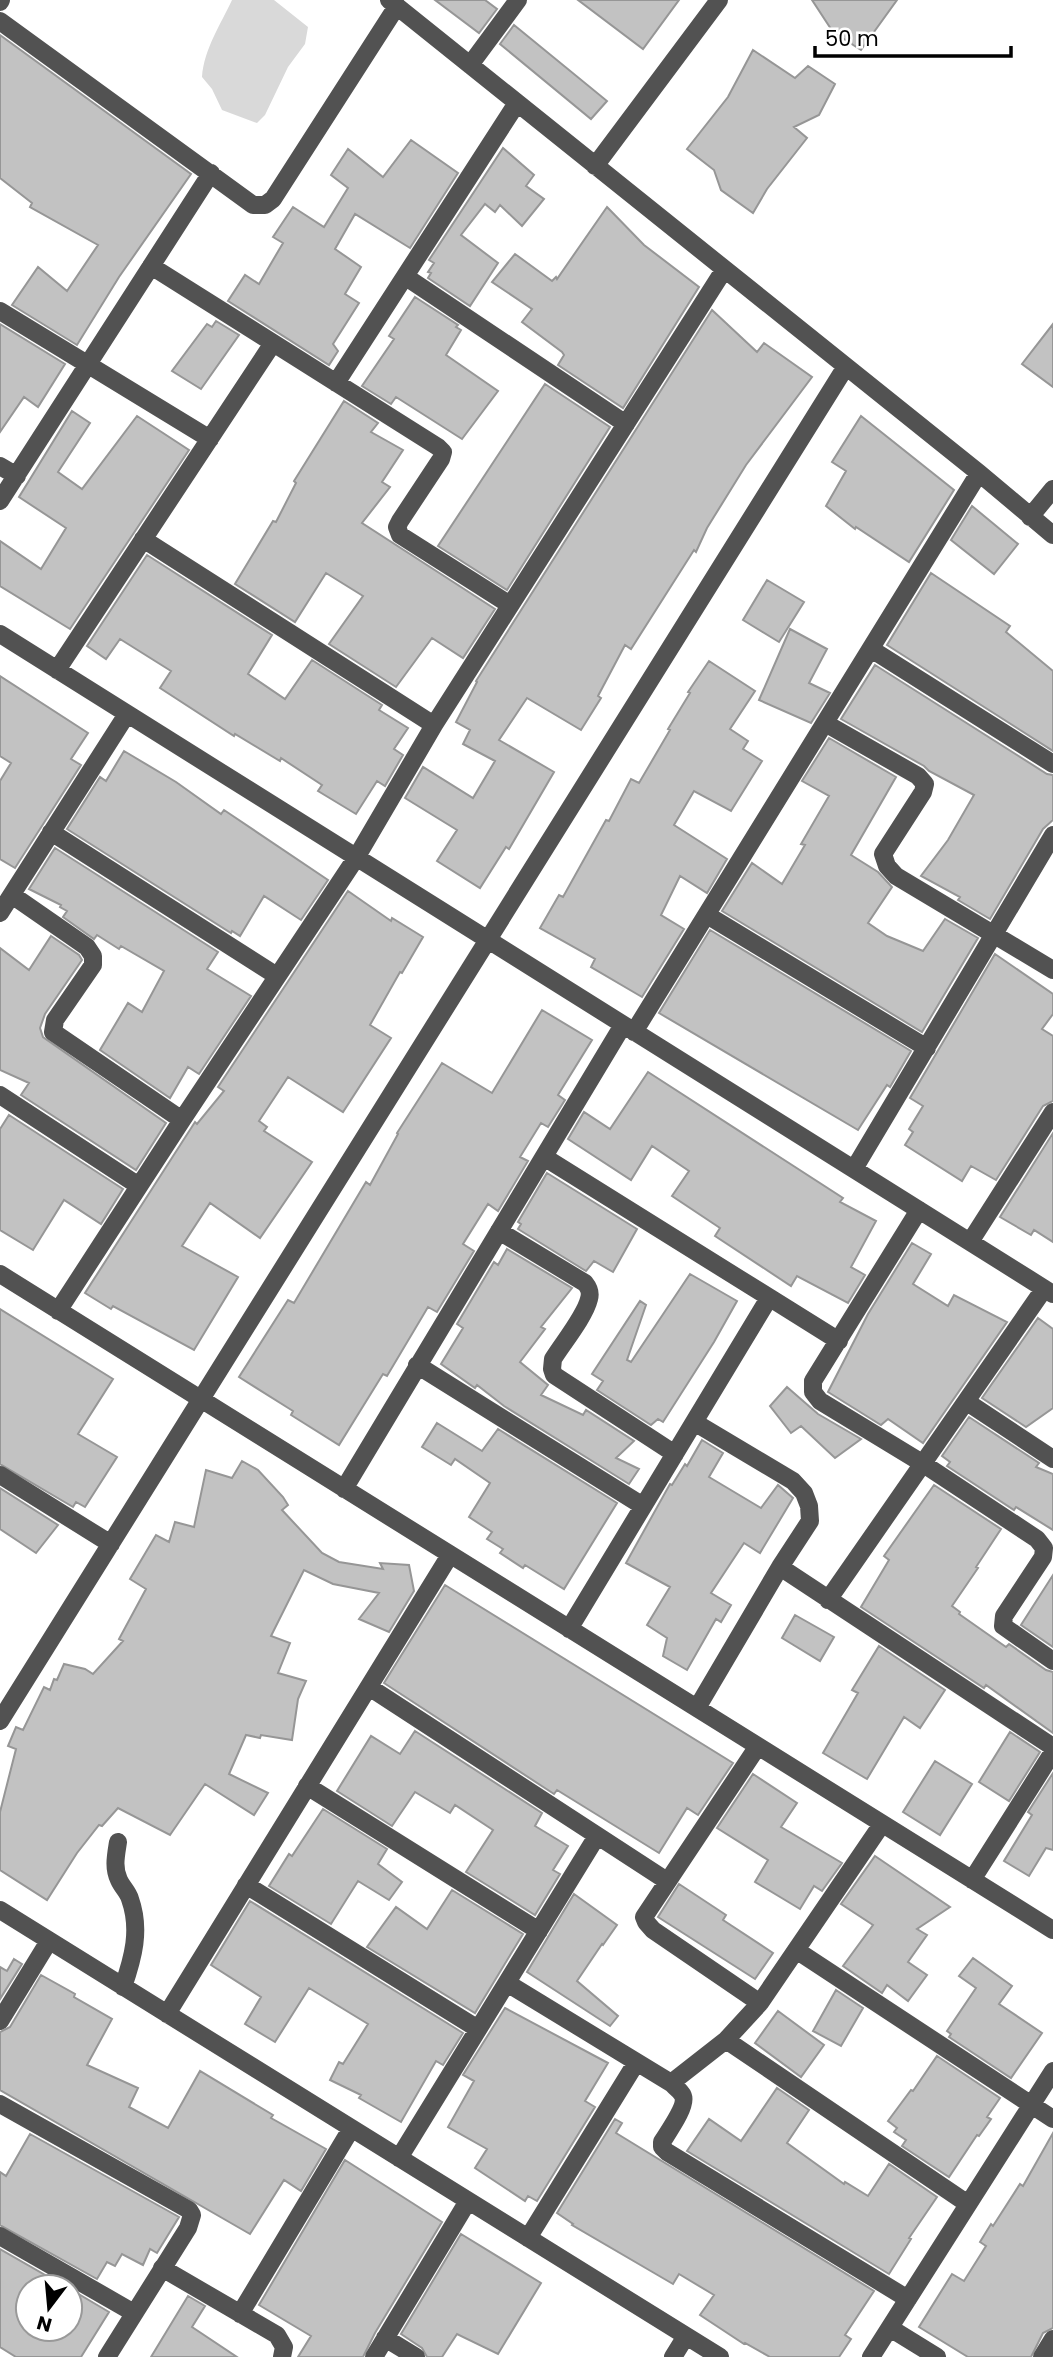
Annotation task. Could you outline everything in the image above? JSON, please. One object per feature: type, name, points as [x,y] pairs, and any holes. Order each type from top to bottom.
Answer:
[{"type":"street","points":[[470,65],[518,0]]},
{"type":"street","points":[[595,166],[719,0]]},
{"type":"street","points":[[0,21],[253,205],[265,205],[273,199],[393,3],[1053,535]]},
{"type":"street","points":[[336,383],[517,103]]},
{"type":"street","points":[[0,501],[211,173]]},
{"type":"street","points":[[152,266],[443,452],[400,521],[397,527],[400,535],[510,605]]},
{"type":"street","points":[[58,1311],[356,858],[434,725],[724,271]]},
{"type":"street","points":[[405,277],[626,424]]},
{"type":"street","points":[[0,311],[210,439]]},
{"type":"street","points":[[57,670],[273,343]]},
{"type":"street","points":[[0,1721],[845,368]]},
{"type":"street","points":[[0,466],[16,476]]},
{"type":"street","points":[[344,1489],[544,1157],[707,915],[979,473]]},
{"type":"street","points":[[1030,517],[1053,489]]},
{"type":"street","points":[[143,539],[434,725]]},
{"type":"street","points":[[0,634],[1049,1292],[922,1463],[828,1600]]},
{"type":"street","points":[[871,649],[1053,764]]},
{"type":"street","points":[[0,913],[127,714]]},
{"type":"street","points":[[825,723],[918,776],[925,784],[923,792],[883,854],[887,866],[895,876],[1053,970]]},
{"type":"street","points":[[51,832],[277,976]]},
{"type":"street","points":[[854,1170],[1053,835]]},
{"type":"street","points":[[12,895],[87,947],[93,956],[93,965],[55,1020],[53,1032],[182,1120]]},
{"type":"street","points":[[707,915],[927,1048]]},
{"type":"street","points":[[0,1095],[139,1185]]},
{"type":"street","points":[[970,1242],[1053,1112]]},
{"type":"street","points":[[544,1157],[839,1341]]},
{"type":"street","points":[[919,1210],[813,1381],[813,1392],[820,1401],[922,1463],[1037,1539],[1044,1548],[1043,1557],[1004,1616],[1003,1626],[1053,1661]]},
{"type":"street","points":[[499,1231],[585,1283],[590,1290],[590,1298],[585,1308],[554,1359],[554,1375],[675,1454]]},
{"type":"street","points":[[0,1274],[1053,1930]]},
{"type":"street","points":[[569,1629],[769,1298]]},
{"type":"street","points":[[418,1365],[643,1506]]},
{"type":"street","points":[[967,1402],[1053,1459]]},
{"type":"street","points":[[694,1422],[793,1481],[804,1493],[809,1506],[810,1521],[697,1708]]},
{"type":"street","points":[[0,1475],[111,1544]]},
{"type":"street","points":[[167,2014],[450,1555]]},
{"type":"street","points":[[780,1567],[1053,1747]]},
{"type":"street","points":[[369,1687],[667,1881]]},
{"type":"street","points":[[758,1746],[644,1917],[653,1930],[760,2003]]},
{"type":"street","points":[[972,1880],[1053,1752]]},
{"type":"street","points":[[307,1786],[539,1931]]},
{"type":"street","points":[[671,2083],[726,2040],[760,2003],[882,1824]]},
{"type":"street","points":[[399,2158],[597,1836]]},
{"type":"street","points":[[118,1842],[114,1861],[117,1878],[130,1899],[136,1936],[134,1956],[123,1987]]},
{"type":"street","points":[[246,1885],[478,2029]]},
{"type":"street","points":[[0,1910],[720,2357]]},
{"type":"street","points":[[0,2021],[49,1941]]},
{"type":"street","points":[[796,1950],[1053,2119]]},
{"type":"street","points":[[507,1983],[671,2083],[684,2098],[662,2147],[908,2299]]},
{"type":"street","points":[[726,2040],[968,2204]]},
{"type":"street","points":[[528,2238],[636,2063]]},
{"type":"street","points":[[871,2357],[1053,2071]]},
{"type":"street","points":[[0,2104],[189,2210],[191,2222],[107,2357]]},
{"type":"street","points":[[240,2314],[351,2129]]},
{"type":"street","points":[[374,2357],[468,2201]]},
{"type":"street","points":[[0,2236],[134,2313]]},
{"type":"street","points":[[162,2268],[277,2335],[284,2347],[282,2357]]},
{"type":"street","points":[[890,2328],[937,2357]]},
{"type":"street","points":[[673,2357],[686,2336]]},
{"type":"street","points":[[385,2339],[416,2357]]},
{"type":"street","points":[[1042,2357],[1053,2339]]},
{"type":"shaded area","points":[[232,0],[274,0],[308,27],[305,44],[288,67],[265,115],[257,123],[222,110],[212,89],[202,77],[209,47]]},
{"type":"building","points":[[435,0],[485,0],[497,9],[479,33]]},
{"type":"building","points":[[578,0],[679,0],[643,49]]},
{"type":"building","points":[[812,0],[897,0],[861,50],[833,32]]},
{"type":"building","points":[[514,25],[607,101],[591,119],[500,44]]},
{"type":"building","points":[[0,35],[191,174],[119,277],[77,345],[12,305],[38,267],[67,291],[98,245],[30,207],[32,203],[0,178]]},
{"type":"building","points":[[753,50],[795,78],[808,66],[835,84],[819,115],[794,127],[807,138],[767,189],[753,213],[721,190],[714,170],[687,149],[728,97]]},
{"type":"building","points":[[411,140],[458,173],[410,248],[355,214],[335,249],[361,267],[345,294],[359,303],[333,344],[338,351],[329,365],[228,301],[245,275],[259,284],[283,243],[273,237],[293,207],[324,227],[348,188],[331,175],[348,149],[383,177]]},
{"type":"building","points":[[503,148],[534,175],[526,186],[544,199],[522,226],[500,205],[495,212],[485,204],[461,235],[498,263],[470,306],[428,278],[431,273],[428,272],[434,263],[429,260]]},
{"type":"building","points":[[607,207],[644,245],[699,287],[623,408],[558,365],[564,355],[562,352],[522,322],[532,309],[492,282],[515,254],[552,281],[556,277],[557,279]]},
{"type":"building","points":[[415,297],[458,325],[456,327],[461,330],[446,355],[498,391],[462,439],[396,397],[391,404],[362,386],[394,339],[389,336]]},
{"type":"building","points":[[712,310],[757,352],[764,343],[812,377],[746,465],[707,528],[696,552],[694,550],[631,649],[625,645],[598,696],[601,698],[581,730],[527,698],[499,740],[554,772],[509,849],[506,847],[480,888],[437,861],[457,830],[405,798],[423,767],[473,798],[495,761],[463,744],[470,730],[456,722],[476,681]]},
{"type":"building","points":[[216,321],[239,335],[201,389],[172,371],[207,324],[212,327]]},
{"type":"building","points":[[0,324],[65,364],[38,407],[24,397],[0,432]]},
{"type":"building","points":[[1053,324],[1053,387],[1022,364]]},
{"type":"building","points":[[545,384],[610,427],[507,590],[438,546]]},
{"type":"building","points":[[344,401],[378,423],[371,432],[403,450],[382,482],[390,487],[362,523],[495,609],[463,658],[432,638],[396,687],[329,644],[363,596],[326,573],[295,622],[235,584],[273,521],[276,522],[296,483],[294,481]]},
{"type":"building","points":[[72,411],[90,423],[58,472],[82,489],[137,416],[189,450],[70,629],[0,586],[0,541],[41,569],[66,528],[19,497]]},
{"type":"building","points":[[861,416],[954,490],[909,562],[856,527],[855,529],[826,506],[846,471],[832,462]]},
{"type":"building","points":[[972,506],[1018,544],[994,574],[951,540]]},
{"type":"building","points":[[147,555],[272,635],[248,674],[285,699],[312,660],[382,705],[379,710],[408,728],[394,749],[403,755],[385,786],[377,781],[356,814],[318,791],[322,785],[281,758],[280,761],[235,734],[234,736],[160,688],[171,671],[120,639],[106,659],[87,646]]},
{"type":"building","points":[[931,573],[1010,626],[1006,632],[1053,671],[1053,751],[887,645]]},
{"type":"building","points":[[767,580],[804,602],[779,642],[743,620]]},
{"type":"building","points":[[790,629],[827,649],[809,683],[830,693],[811,723],[759,700]]},
{"type":"building","points":[[709,661],[755,691],[730,729],[748,741],[743,749],[762,761],[731,811],[694,791],[674,825],[727,859],[707,893],[680,876],[661,915],[684,929],[642,997],[591,967],[595,959],[540,928],[559,895],[563,897],[631,779],[639,783],[690,693],[688,692]]},
{"type":"building","points":[[875,665],[1047,774],[1053,775],[1053,820],[1043,829],[990,919],[958,900],[960,897],[921,876],[948,840],[974,795],[841,719]]},
{"type":"building","points":[[0,676],[88,733],[71,759],[81,765],[15,868],[0,859],[0,781],[11,763],[0,756]]},
{"type":"building","points":[[829,738],[896,777],[851,855],[878,872],[892,887],[868,923],[887,936],[923,951],[945,919],[978,938],[922,1032],[722,911],[752,863],[782,884],[829,796],[802,781]]},
{"type":"building","points":[[124,751],[176,782],[221,814],[224,810],[328,880],[301,920],[264,896],[240,936],[232,931],[231,933],[67,829],[100,777],[106,781]]},
{"type":"building","points":[[55,848],[218,952],[207,969],[251,996],[199,1074],[188,1067],[170,1098],[100,1050],[128,1003],[142,1012],[164,971],[97,935],[94,939],[63,917],[67,911],[60,907],[61,905],[29,889]]},
{"type":"building","points":[[348,891],[391,921],[392,918],[423,937],[370,1025],[391,1038],[343,1112],[288,1077],[259,1121],[267,1127],[264,1131],[312,1162],[260,1238],[210,1203],[182,1246],[238,1277],[194,1350],[113,1306],[111,1309],[85,1293],[195,1122],[197,1124],[224,1091],[218,1087]]},
{"type":"building","points":[[710,930],[911,1051],[890,1087],[887,1085],[858,1130],[659,1013]]},
{"type":"building","points":[[51,936],[79,955],[82,960],[45,1014],[40,1028],[43,1037],[166,1123],[136,1170],[21,1095],[29,1083],[0,1070],[0,948],[29,970]]},
{"type":"building","points":[[995,954],[1053,994],[1053,1014],[1042,1029],[1053,1036],[1053,1101],[1043,1106],[996,1180],[971,1166],[962,1181],[905,1145],[913,1132],[909,1129],[923,1106],[910,1098]]},
{"type":"building","points":[[542,1010],[592,1040],[558,1095],[565,1100],[548,1127],[541,1123],[520,1157],[528,1161],[498,1211],[488,1204],[463,1244],[474,1251],[437,1312],[428,1307],[387,1376],[383,1374],[339,1445],[291,1415],[293,1411],[239,1377],[288,1300],[294,1303],[366,1182],[370,1185],[397,1133],[442,1063],[492,1093]]},
{"type":"building","points":[[648,1072],[843,1198],[840,1202],[876,1221],[851,1267],[865,1275],[848,1303],[797,1276],[791,1286],[715,1236],[720,1228],[672,1196],[689,1171],[652,1146],[631,1180],[568,1139],[584,1112],[610,1129]]},
{"type":"building","points":[[9,1115],[123,1189],[101,1224],[64,1200],[33,1250],[0,1230],[0,1129]]},
{"type":"building","points":[[1053,1133],[1053,1242],[1034,1230],[1031,1235],[1000,1217]]},
{"type":"building","points":[[547,1173],[637,1229],[613,1272],[594,1261],[586,1271],[518,1229],[521,1224],[518,1222]]},
{"type":"building","points":[[912,1243],[931,1254],[913,1284],[948,1306],[954,1295],[1007,1322],[923,1443],[888,1419],[881,1425],[828,1392],[868,1314]]},
{"type":"building","points":[[507,1249],[572,1288],[541,1327],[545,1329],[520,1362],[548,1385],[541,1395],[583,1415],[586,1410],[634,1441],[616,1458],[639,1469],[629,1484],[441,1364],[463,1328],[457,1324],[494,1262],[498,1265]]},
{"type":"building","points":[[690,1274],[737,1301],[663,1422],[658,1419],[651,1425],[597,1390],[603,1381],[592,1374],[640,1301],[646,1305],[627,1360],[631,1362]]},
{"type":"building","points":[[0,1309],[113,1379],[78,1434],[117,1457],[85,1507],[76,1502],[73,1507],[0,1464]]},
{"type":"building","points":[[1038,1318],[1053,1329],[1053,1408],[1026,1427],[982,1398]]},
{"type":"building","points":[[787,1387],[818,1414],[861,1439],[835,1458],[801,1426],[791,1433],[770,1406]]},
{"type":"building","points":[[969,1417],[1039,1463],[1036,1467],[1053,1474],[1053,1530],[1016,1507],[1014,1510],[947,1466],[950,1462],[942,1456]]},
{"type":"building","points":[[437,1423],[482,1451],[498,1429],[617,1503],[564,1589],[500,1553],[503,1549],[487,1539],[492,1532],[469,1517],[490,1483],[455,1459],[451,1465],[422,1447]]},
{"type":"building","points":[[702,1440],[723,1453],[709,1477],[761,1508],[778,1485],[793,1498],[760,1553],[744,1543],[711,1593],[731,1605],[721,1622],[716,1619],[687,1670],[663,1656],[667,1638],[647,1625],[670,1587],[626,1563],[670,1484],[672,1485],[685,1464],[687,1466]]},
{"type":"building","points":[[242,1461],[258,1470],[283,1497],[288,1505],[282,1510],[322,1553],[339,1562],[383,1569],[380,1563],[409,1565],[414,1591],[389,1632],[359,1619],[379,1593],[333,1584],[304,1570],[271,1636],[290,1643],[278,1673],[306,1681],[298,1699],[292,1740],[246,1735],[229,1774],[268,1793],[254,1815],[205,1784],[170,1835],[118,1808],[102,1826],[99,1825],[77,1853],[47,1900],[0,1870],[0,1812],[16,1749],[8,1746],[16,1727],[23,1730],[44,1687],[50,1690],[64,1664],[85,1669],[93,1674],[123,1641],[119,1639],[146,1589],[130,1579],[156,1535],[169,1542],[175,1522],[194,1527],[206,1470],[232,1478]]},
{"type":"building","points":[[934,1485],[1001,1529],[952,1606],[959,1614],[1006,1647],[1009,1644],[1053,1672],[1053,1733],[986,1685],[984,1688],[861,1607],[889,1560],[884,1556]]},
{"type":"building","points":[[0,1488],[58,1525],[36,1553],[0,1529]]},
{"type":"building","points":[[1053,1575],[1053,1647],[1021,1625]]},
{"type":"building","points":[[445,1585],[733,1763],[698,1815],[687,1808],[659,1853],[557,1790],[554,1794],[384,1683]]},
{"type":"building","points":[[795,1615],[834,1637],[820,1661],[782,1638]]},
{"type":"building","points":[[879,1646],[945,1690],[920,1728],[904,1717],[867,1779],[823,1753],[858,1693],[852,1690]]},
{"type":"building","points":[[415,1731],[542,1813],[535,1826],[568,1846],[553,1870],[560,1874],[535,1915],[466,1872],[493,1830],[455,1805],[450,1813],[415,1792],[392,1826],[337,1791],[371,1736],[400,1754]]},
{"type":"building","points":[[1010,1732],[1040,1752],[1009,1801],[979,1782]]},
{"type":"building","points":[[935,1761],[972,1784],[940,1835],[903,1812]]},
{"type":"building","points":[[1053,1773],[1053,1850],[1046,1848],[1029,1876],[1004,1861],[1032,1815],[1028,1812]]},
{"type":"building","points":[[753,1774],[797,1803],[781,1827],[842,1863],[822,1891],[814,1886],[800,1909],[755,1882],[768,1860],[717,1828]]},
{"type":"building","points":[[323,1809],[387,1849],[378,1864],[402,1882],[389,1900],[358,1881],[331,1924],[269,1886]]},
{"type":"building","points":[[875,1856],[950,1907],[917,1929],[927,1935],[908,1962],[927,1975],[908,2001],[887,1985],[882,1993],[843,1966],[873,1925],[841,1904]]},
{"type":"building","points":[[679,1884],[726,1915],[723,1920],[773,1953],[755,1979],[658,1917]]},
{"type":"building","points":[[452,1890],[523,1934],[475,2013],[367,1947],[396,1907],[427,1929]]},
{"type":"building","points":[[574,1894],[617,1925],[577,1981],[618,2016],[610,2026],[527,1972]]},
{"type":"building","points":[[250,1901],[463,2033],[443,2065],[436,2061],[401,2122],[359,2098],[361,2095],[330,2080],[339,2062],[343,2064],[368,2024],[309,1988],[275,2042],[245,2024],[261,1997],[211,1965]]},
{"type":"building","points":[[973,1958],[1012,1986],[999,2004],[1042,2033],[1011,2078],[949,2037],[951,2034],[947,2031],[976,1988],[959,1976]]},
{"type":"building","points":[[14,1959],[22,1964],[0,1999],[0,1967],[7,1971]]},
{"type":"building","points":[[41,1975],[112,2019],[87,2065],[138,2088],[129,2107],[168,2128],[200,2071],[273,2115],[271,2118],[326,2149],[301,2191],[284,2180],[250,2234],[0,2090],[0,2032],[10,2027]]},
{"type":"building","points":[[836,1990],[863,2008],[841,2046],[813,2031]]},
{"type":"building","points":[[505,2008],[608,2063],[585,2101],[595,2107],[537,2201],[528,2196],[525,2201],[475,2168],[487,2149],[448,2127],[474,2081],[463,2075]]},
{"type":"building","points":[[778,2011],[824,2045],[801,2077],[755,2043]]},
{"type":"building","points":[[937,2056],[1000,2098],[987,2117],[991,2119],[949,2177],[902,2146],[906,2140],[894,2132],[897,2128],[888,2121]]},
{"type":"building","points":[[777,2088],[809,2110],[787,2143],[844,2184],[845,2182],[868,2196],[889,2164],[937,2197],[889,2274],[687,2151],[709,2119],[741,2141]]},
{"type":"building","points":[[615,2119],[622,2123],[616,2133],[874,2291],[845,2335],[851,2339],[839,2357],[770,2357],[744,2344],[700,2315],[714,2295],[679,2274],[673,2284],[572,2225],[557,2213]]},
{"type":"building","points":[[1053,2133],[1053,2328],[1043,2333],[1031,2357],[968,2357],[919,2327],[952,2274],[964,2281],[986,2246],[980,2242],[1020,2184],[1023,2186]]},
{"type":"building","points":[[30,2134],[179,2217],[157,2253],[150,2249],[143,2265],[122,2254],[115,2266],[107,2262],[97,2279],[0,2225],[0,2172],[6,2176]]},
{"type":"building","points":[[345,2160],[442,2222],[363,2357],[298,2357],[311,2336],[259,2305]]},
{"type":"building","points":[[461,2234],[541,2283],[498,2354],[457,2334],[442,2357],[427,2357],[422,2348],[401,2334]]},
{"type":"building","points":[[0,2249],[42,2273],[14,2273],[14,2343],[84,2343],[84,2297],[109,2312],[81,2357],[16,2357],[0,2347]]},
{"type":"building","points":[[188,2296],[205,2306],[192,2327],[237,2357],[151,2357]]}]
